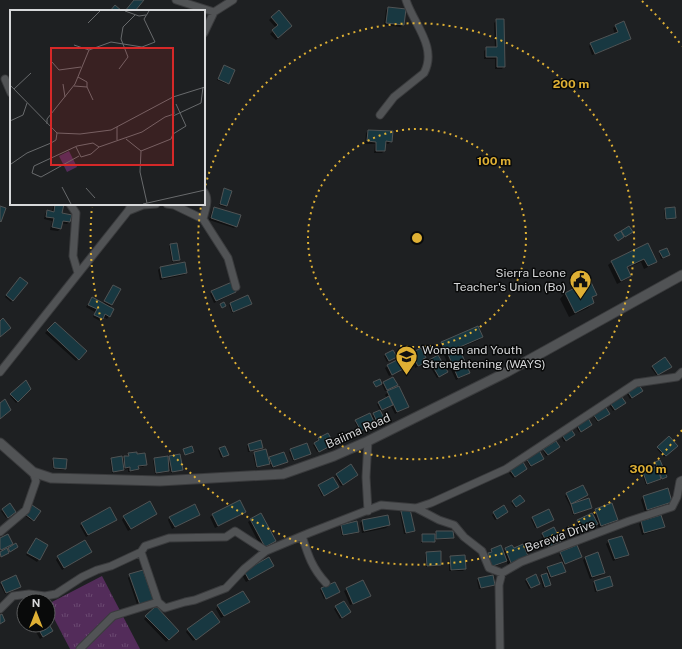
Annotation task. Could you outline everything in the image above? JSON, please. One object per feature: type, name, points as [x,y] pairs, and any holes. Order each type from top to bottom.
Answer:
[{"type":"street","points":[[176,0],[214,12]]},
{"type":"street","points":[[205,31],[214,12],[233,0]]},
{"type":"street","points":[[380,115],[394,97],[424,73],[426,69],[429,50],[406,0]]},
{"type":"street","points":[[5,79],[10,91]]},
{"type":"street","points":[[203,219],[207,202],[207,194],[205,193]]},
{"type":"street","points":[[71,205],[76,213],[73,256],[78,273]]},
{"type":"street","points":[[0,372],[131,205]]},
{"type":"street","points":[[128,211],[150,205]]},
{"type":"street","points":[[174,205],[203,219],[228,258],[236,287]]},
{"type":"street","name":"Baiima Road","points":[[0,443],[33,472],[51,478],[160,481],[282,474],[334,456],[368,441],[507,372],[682,274]]},
{"type":"street","points":[[141,552],[158,602],[165,608],[195,600],[226,588],[266,551],[381,506],[416,508],[431,503],[506,470],[636,383],[680,375]]},
{"type":"street","points":[[368,441],[366,477],[368,511]]},
{"type":"street","points":[[0,532],[26,510],[36,481],[33,472]]},
{"type":"street","name":"Berewa Drive","points":[[502,573],[521,562],[629,521],[672,507],[677,497],[680,481],[682,480]]},
{"type":"street","points":[[416,508],[439,520],[454,525],[464,538],[482,551],[489,568],[502,573],[499,585],[500,649]]},
{"type":"street","points":[[0,609],[13,596],[29,594],[45,596],[56,594],[82,577],[141,552],[145,546],[169,538],[226,537],[235,531],[266,551]]},
{"type":"street","points":[[302,536],[308,557],[316,572],[326,583]]},
{"type":"street","points":[[80,649],[113,616],[158,602]]},
{"type":"green space","points":[[102,576],[140,649],[70,649],[56,622],[56,600]]},
{"type":"building","points":[[134,0],[144,0],[136,10],[126,10]]},
{"type":"building","points":[[115,5],[121,10],[111,10]]},
{"type":"building","points":[[388,7],[406,9],[404,25],[386,23]]},
{"type":"building","points":[[279,10],[292,26],[278,38],[272,30],[278,25],[271,17]]},
{"type":"building","points":[[496,19],[504,19],[505,67],[497,67],[497,57],[486,57],[486,47],[497,47]]},
{"type":"building","points":[[624,21],[631,39],[595,54],[590,43],[618,32],[615,25]]},
{"type":"building","points":[[224,65],[235,70],[229,84],[218,79]]},
{"type":"building","points":[[368,130],[393,131],[392,142],[386,141],[385,151],[376,151],[376,142],[367,141]]},
{"type":"building","points":[[224,188],[232,191],[227,206],[220,204]]},
{"type":"building","points":[[55,205],[64,205],[62,213],[72,215],[70,222],[63,221],[61,229],[52,227],[54,218],[46,217],[47,210],[54,212]]},
{"type":"building","points":[[0,206],[6,208],[1,222],[0,221]]},
{"type":"building","points":[[214,207],[241,215],[237,227],[211,218]]},
{"type":"building","points":[[675,207],[676,218],[666,219],[665,208]]},
{"type":"building","points":[[629,226],[633,232],[625,237],[621,231]]},
{"type":"building","points":[[621,231],[624,237],[618,241],[614,235]]},
{"type":"building","points":[[177,243],[180,260],[173,261],[170,244]]},
{"type":"building","points":[[648,243],[657,262],[648,266],[644,259],[627,267],[631,276],[621,281],[611,261]]},
{"type":"building","points":[[667,248],[670,255],[663,258],[659,251]]},
{"type":"building","points":[[185,262],[187,273],[162,278],[160,267]]},
{"type":"building","points":[[20,277],[28,283],[13,301],[6,295]]},
{"type":"building","points":[[590,280],[597,295],[592,297],[594,303],[575,313],[565,293]]},
{"type":"building","points":[[232,282],[236,292],[216,301],[211,291]]},
{"type":"building","points":[[113,285],[121,289],[112,305],[104,301]]},
{"type":"building","points":[[248,295],[252,304],[233,312],[230,303]]},
{"type":"building","points":[[92,297],[114,309],[110,317],[105,314],[103,319],[94,315],[97,309],[88,305]]},
{"type":"building","points":[[224,302],[226,306],[222,308],[220,304]]},
{"type":"building","points":[[3,318],[11,328],[0,337],[0,321]]},
{"type":"building","points":[[55,322],[87,351],[79,360],[47,330]]},
{"type":"building","points":[[478,326],[483,337],[446,353],[441,342]]},
{"type":"building","points":[[421,348],[426,358],[423,359],[425,363],[418,366],[416,362],[392,375],[387,365]]},
{"type":"building","points":[[459,348],[470,373],[458,378],[448,354]]},
{"type":"building","points":[[393,350],[397,357],[389,361],[385,354]]},
{"type":"building","points":[[438,355],[448,372],[439,377],[429,360]]},
{"type":"building","points":[[665,357],[672,367],[658,375],[652,366]]},
{"type":"building","points":[[393,377],[398,385],[387,390],[383,382]]},
{"type":"building","points":[[380,379],[382,384],[376,387],[373,382]]},
{"type":"building","points":[[26,380],[31,389],[18,402],[10,394]]},
{"type":"building","points":[[639,385],[643,391],[632,398],[628,392]]},
{"type":"building","points":[[399,386],[409,407],[397,412],[387,391]]},
{"type":"building","points":[[389,396],[393,405],[382,410],[378,402]]},
{"type":"building","points":[[621,396],[626,403],[615,410],[610,403]]},
{"type":"building","points":[[5,399],[11,410],[0,419],[0,403]]},
{"type":"building","points":[[605,406],[610,414],[598,421],[593,414]]},
{"type":"building","points":[[380,410],[385,420],[378,424],[373,413]]},
{"type":"building","points":[[370,413],[375,424],[361,431],[355,420]]},
{"type":"building","points":[[588,418],[592,425],[581,432],[577,425]]},
{"type":"building","points":[[571,429],[575,435],[566,441],[562,435]]},
{"type":"building","points":[[328,433],[334,444],[319,452],[314,443],[319,440],[318,438]]},
{"type":"building","points":[[669,436],[678,446],[666,456],[657,447]]},
{"type":"building","points":[[261,440],[263,448],[250,451],[248,444]]},
{"type":"building","points":[[556,441],[560,447],[548,455],[543,449]]},
{"type":"building","points":[[307,443],[311,454],[294,460],[290,449]]},
{"type":"building","points":[[192,446],[194,452],[185,455],[183,449]]},
{"type":"building","points":[[225,446],[229,455],[223,457],[219,448]]},
{"type":"building","points":[[266,449],[270,464],[257,467],[254,452]]},
{"type":"building","points":[[539,450],[544,459],[531,466],[526,458]]},
{"type":"building","points":[[137,452],[137,454],[145,453],[147,465],[138,466],[139,469],[130,471],[130,467],[125,468],[124,456],[129,456],[128,453]]},
{"type":"building","points":[[284,452],[288,462],[273,467],[269,457]]},
{"type":"building","points":[[180,454],[183,470],[172,472],[169,456]]},
{"type":"building","points":[[122,456],[124,470],[113,472],[111,458]]},
{"type":"building","points":[[168,456],[169,471],[156,473],[154,458]]},
{"type":"building","points":[[53,458],[67,459],[66,469],[54,468]]},
{"type":"building","points":[[660,460],[667,477],[662,479],[655,462]]},
{"type":"building","points":[[523,462],[527,469],[515,477],[510,470]]},
{"type":"building","points":[[351,464],[358,475],[343,485],[336,474]]},
{"type":"building","points":[[657,466],[661,479],[647,484],[643,472]]},
{"type":"building","points":[[333,477],[339,487],[324,496],[318,485]]},
{"type":"building","points":[[583,485],[588,495],[571,504],[566,493]]},
{"type":"building","points":[[668,488],[672,502],[647,510],[643,496]]},
{"type":"building","points":[[520,495],[525,501],[516,507],[512,501]]},
{"type":"building","points":[[589,498],[592,508],[574,514],[571,504]]},
{"type":"building","points":[[240,500],[246,512],[218,526],[212,514]]},
{"type":"building","points":[[150,501],[157,514],[131,529],[123,516]]},
{"type":"building","points":[[10,503],[16,512],[8,518],[2,509]]},
{"type":"building","points":[[612,503],[618,520],[601,526],[595,509]]},
{"type":"building","points":[[195,504],[200,515],[175,527],[169,517]]},
{"type":"building","points":[[32,505],[41,511],[34,521],[25,514]]},
{"type":"building","points":[[504,505],[508,512],[497,519],[493,512]]},
{"type":"building","points":[[110,507],[117,520],[88,535],[81,523]]},
{"type":"building","points":[[410,509],[415,531],[406,533],[401,511]]},
{"type":"building","points":[[549,509],[554,520],[537,528],[532,517]]},
{"type":"building","points":[[261,513],[276,541],[265,547],[250,519]]},
{"type":"building","points":[[592,513],[598,524],[583,532],[577,520]]},
{"type":"building","points":[[388,515],[390,525],[364,531],[362,520]]},
{"type":"building","points":[[661,515],[665,527],[644,533],[641,521]]},
{"type":"building","points":[[357,521],[359,532],[343,535],[341,525]]},
{"type":"building","points":[[554,527],[561,541],[549,547],[542,533]]},
{"type":"building","points":[[436,531],[453,531],[454,538],[436,539]]},
{"type":"building","points":[[8,534],[13,544],[1,550],[0,538]]},
{"type":"building","points":[[422,534],[435,534],[435,542],[422,542]]},
{"type":"building","points":[[622,536],[629,555],[615,559],[608,540]]},
{"type":"building","points":[[36,538],[48,545],[40,560],[27,553]]},
{"type":"building","points":[[85,540],[92,552],[64,568],[57,556]]},
{"type":"building","points":[[16,543],[18,547],[10,552],[8,548]]},
{"type":"building","points":[[523,544],[528,556],[511,563],[505,548],[512,545],[514,548]]},
{"type":"building","points":[[501,545],[507,561],[490,567],[487,559],[490,558],[488,553],[492,552],[491,549]]},
{"type":"building","points":[[577,545],[582,557],[565,564],[560,552]]},
{"type":"building","points":[[7,548],[9,553],[1,557],[0,552]]},
{"type":"building","points":[[441,551],[441,565],[427,566],[426,552]]},
{"type":"building","points":[[598,552],[605,573],[592,577],[585,557]]},
{"type":"building","points":[[465,555],[466,569],[451,570],[450,556]]},
{"type":"building","points":[[269,557],[274,566],[249,580],[244,571]]},
{"type":"building","points":[[562,562],[566,572],[551,577],[547,567]]},
{"type":"building","points":[[143,570],[154,601],[140,605],[129,574]]},
{"type":"building","points":[[547,573],[551,585],[545,587],[541,575]]},
{"type":"building","points":[[536,574],[540,584],[531,588],[526,579]]},
{"type":"building","points":[[16,575],[21,587],[6,593],[1,582]]},
{"type":"building","points":[[493,575],[495,585],[481,588],[478,578]]},
{"type":"building","points":[[610,576],[613,586],[597,591],[594,581]]},
{"type":"building","points":[[363,580],[371,596],[353,604],[346,588]]},
{"type":"building","points":[[335,582],[340,592],[326,599],[321,588]]},
{"type":"building","points":[[243,591],[250,602],[224,616],[217,605]]},
{"type":"building","points":[[344,601],[351,612],[342,618],[335,606]]},
{"type":"building","points":[[156,606],[179,631],[169,640],[145,616]]},
{"type":"building","points":[[212,611],[220,622],[196,640],[187,629]]},
{"type":"building","points":[[2,614],[5,621],[0,624],[0,615]]},
{"type":"building","points":[[41,633],[50,633],[43,637]]},
{"type":"place","name":"Sierra Leone Teacher's Union (Bo)","points":[[581,300]]},
{"type":"place","name":"Women and Youth Strenghtening (WAYS)","points":[[406,376]]}]
